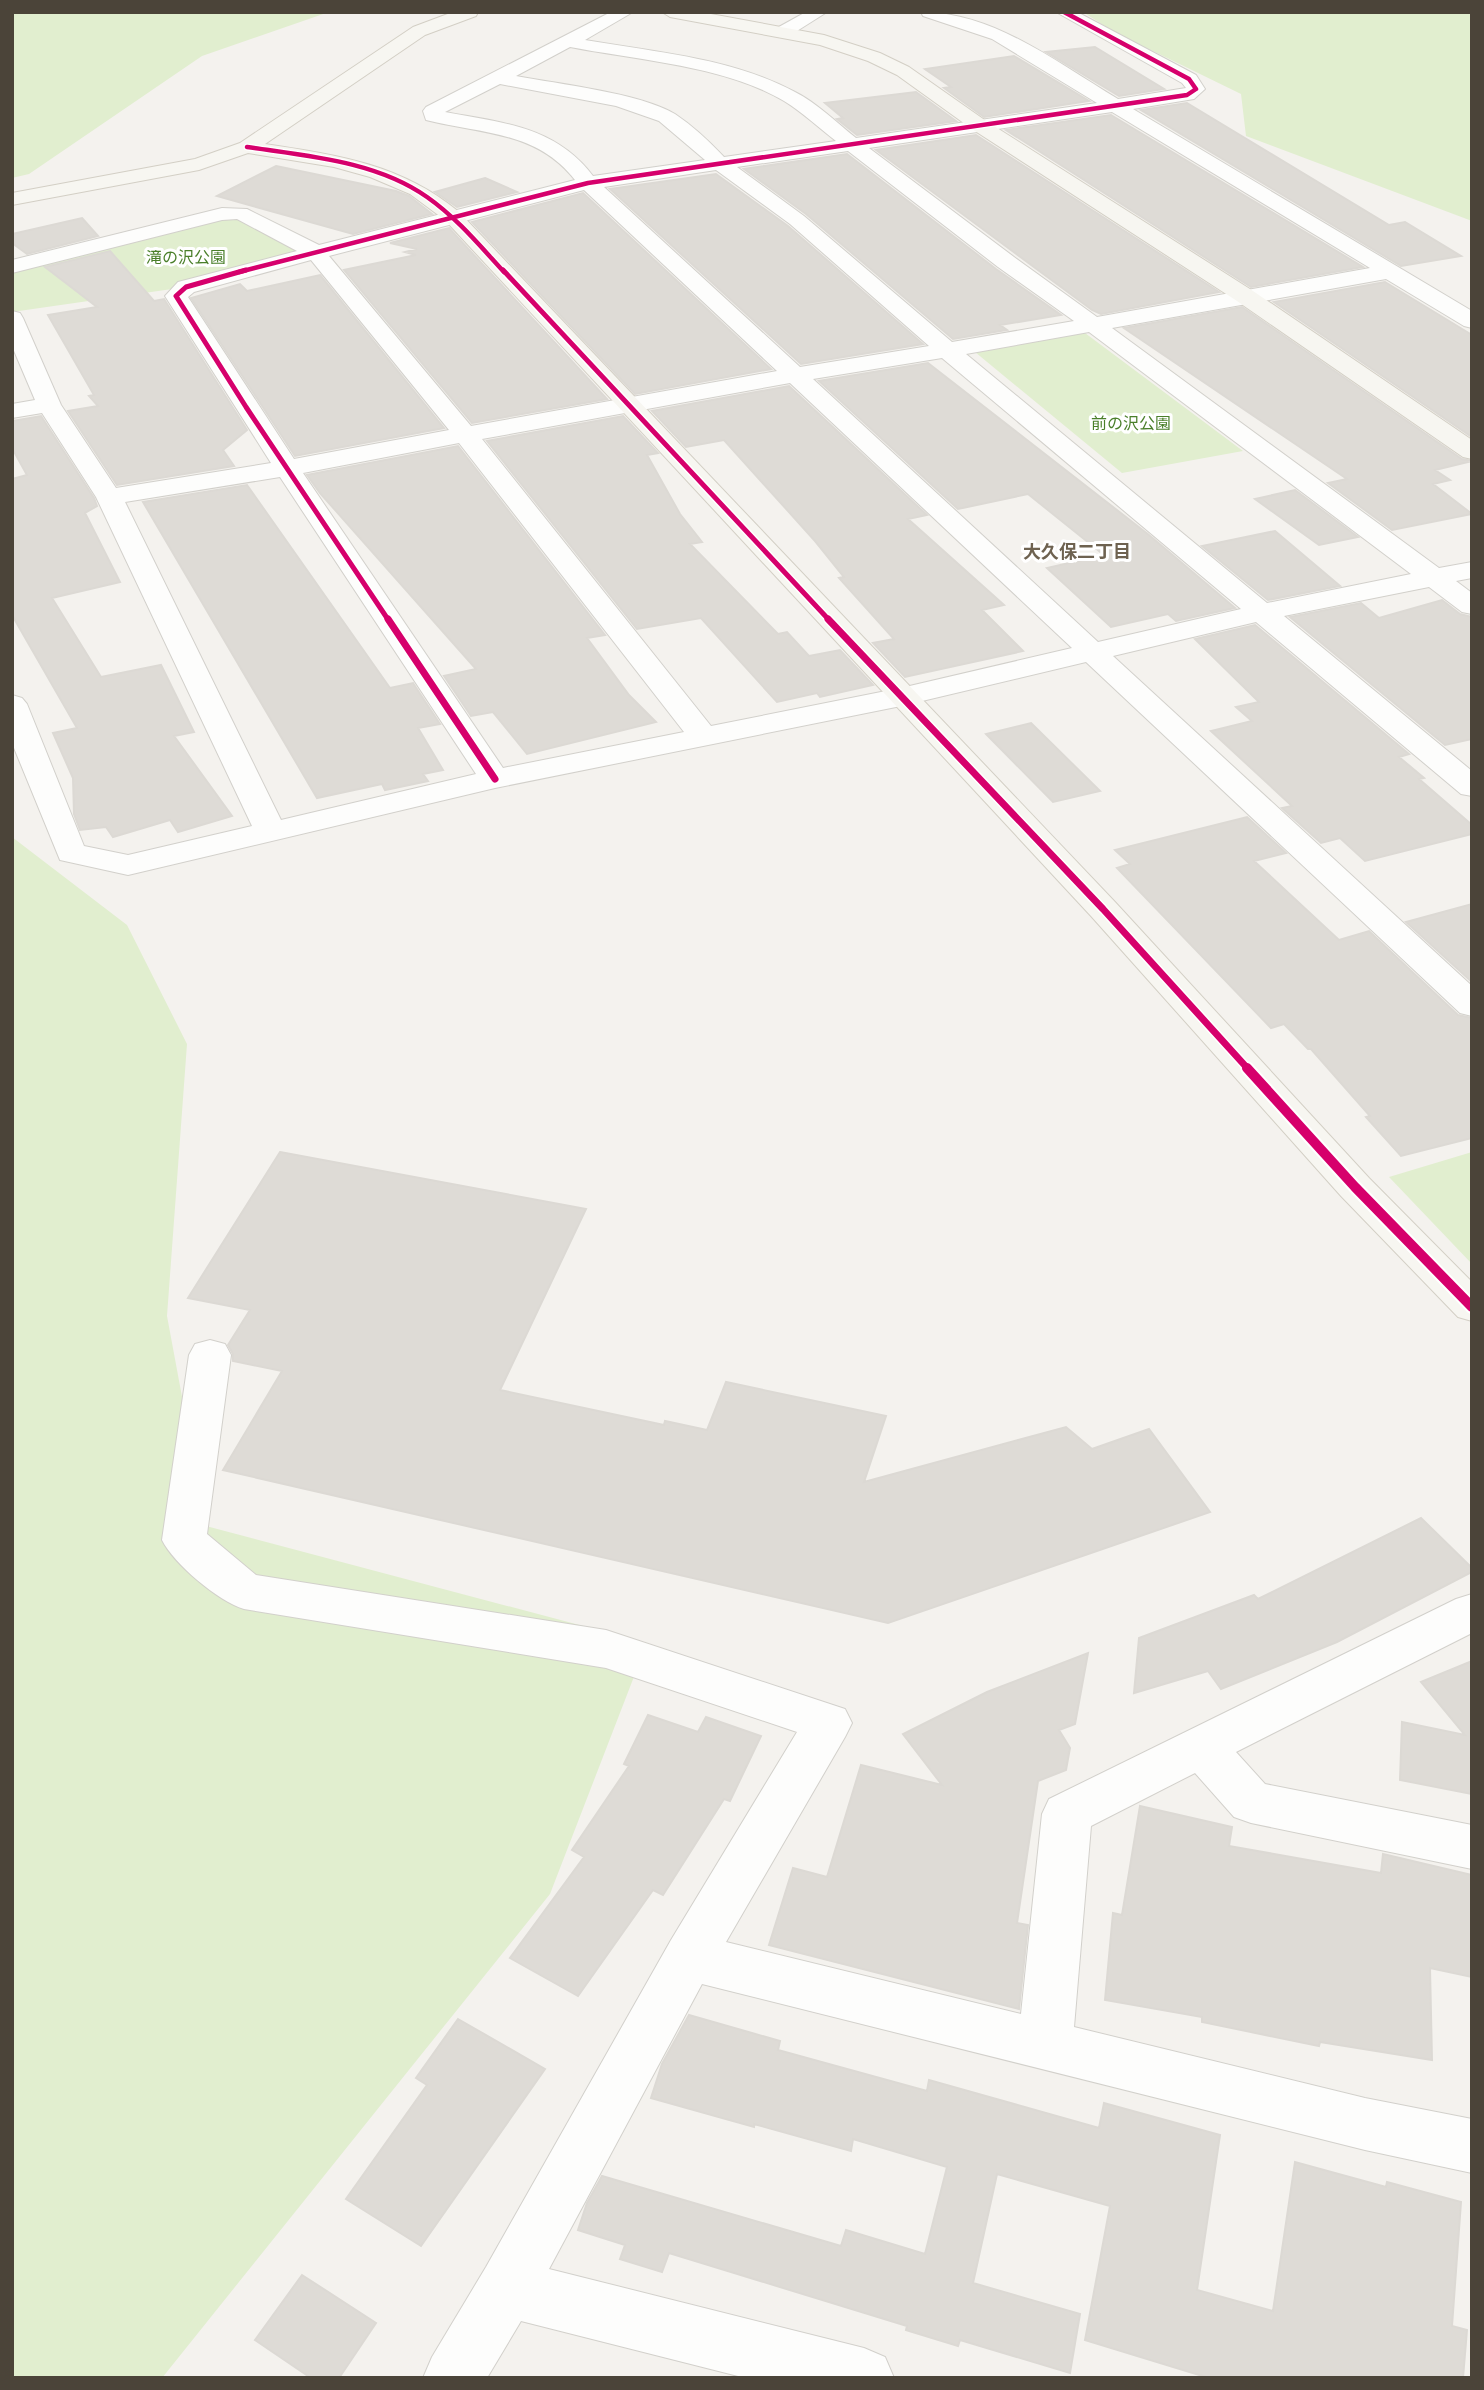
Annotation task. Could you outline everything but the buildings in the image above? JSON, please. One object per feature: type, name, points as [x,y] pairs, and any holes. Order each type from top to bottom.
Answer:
[{"type":"street","points":[[12,198],[199,164],[247,147],[419,31],[470,12]]},
{"type":"street","points":[[625,12],[433,111],[433,116],[537,140],[557,149],[573,163],[588,183],[1472,1005]]},
{"type":"street","points":[[670,12],[824,40],[874,57],[903,71],[979,125],[1245,296],[1472,452]]},
{"type":"street","points":[[783,32],[819,12]]},
{"type":"street","points":[[929,12],[998,35],[1472,321]]},
{"type":"street","points":[[495,779],[176,296],[186,287],[452,216],[588,183],[1187,94],[1196,89],[1189,79],[1064,12]]},
{"type":"street","points":[[569,42],[730,74],[765,83],[791,97],[995,254],[1472,606]]},
{"type":"street","points":[[499,78],[620,101],[666,117],[699,142],[720,164],[797,220],[947,350],[1472,787]]},
{"type":"street","points":[[247,147],[317,158],[369,171],[416,190],[452,216],[1103,909],[1355,1187],[1472,1307]]},
{"type":"street","points":[[12,267],[222,214],[240,213],[315,252],[465,434],[704,737]]},
{"type":"street","points":[[109,497],[288,468],[629,402],[947,350],[1387,272]]},
{"type":"street","points":[[12,318],[48,405],[109,497],[271,832]]},
{"type":"street","points":[[12,411],[48,405]]},
{"type":"street","points":[[12,704],[71,853],[128,865],[495,779],[901,697],[1262,612],[1472,569]]},
{"type":"street","points":[[210,1355],[184,1540],[244,1591],[607,1649],[828,1723],[688,1957],[507,2288],[453,2378]]},
{"type":"street","points":[[1045,2046],[1067,1814],[1472,1612]]},
{"type":"street","points":[[1201,1747],[1251,1802],[1472,1847]]},
{"type":"street","points":[[688,1957],[1365,2124],[1472,2146]]},
{"type":"street","points":[[507,2288],[864,2378]]},
{"type":"green space","points":[[12,12],[329,12],[202,56],[29,174],[12,178]]},
{"type":"green space","points":[[1083,12],[1472,12],[1472,221],[1246,136],[1241,94],[1114,32]]},
{"type":"green space","name":"滝の沢公園","points":[[240,213],[315,252],[186,287],[12,312],[12,267]]},
{"type":"green space","name":"前の沢公園","points":[[1085,333],[1243,451],[1122,473],[975,352]]},
{"type":"green space","points":[[12,837],[127,925],[187,1044],[167,1316],[206,1526],[647,1643],[550,1894],[162,2378],[12,2378]]},
{"type":"green space","points":[[1472,1152],[1472,1264],[1389,1177]]},
{"type":"cycle path","points":[[495,779],[246,407],[176,296],[186,287],[224,276],[588,183],[1187,95],[1196,89],[1189,79],[1064,12]]},
{"type":"cycle path","points":[[247,147],[334,161],[377,172],[417,190],[452,216],[1103,909],[1355,1187],[1472,1307]]},
{"type":"district","name":"大久保二丁目","points":[[1077,552]]}]
